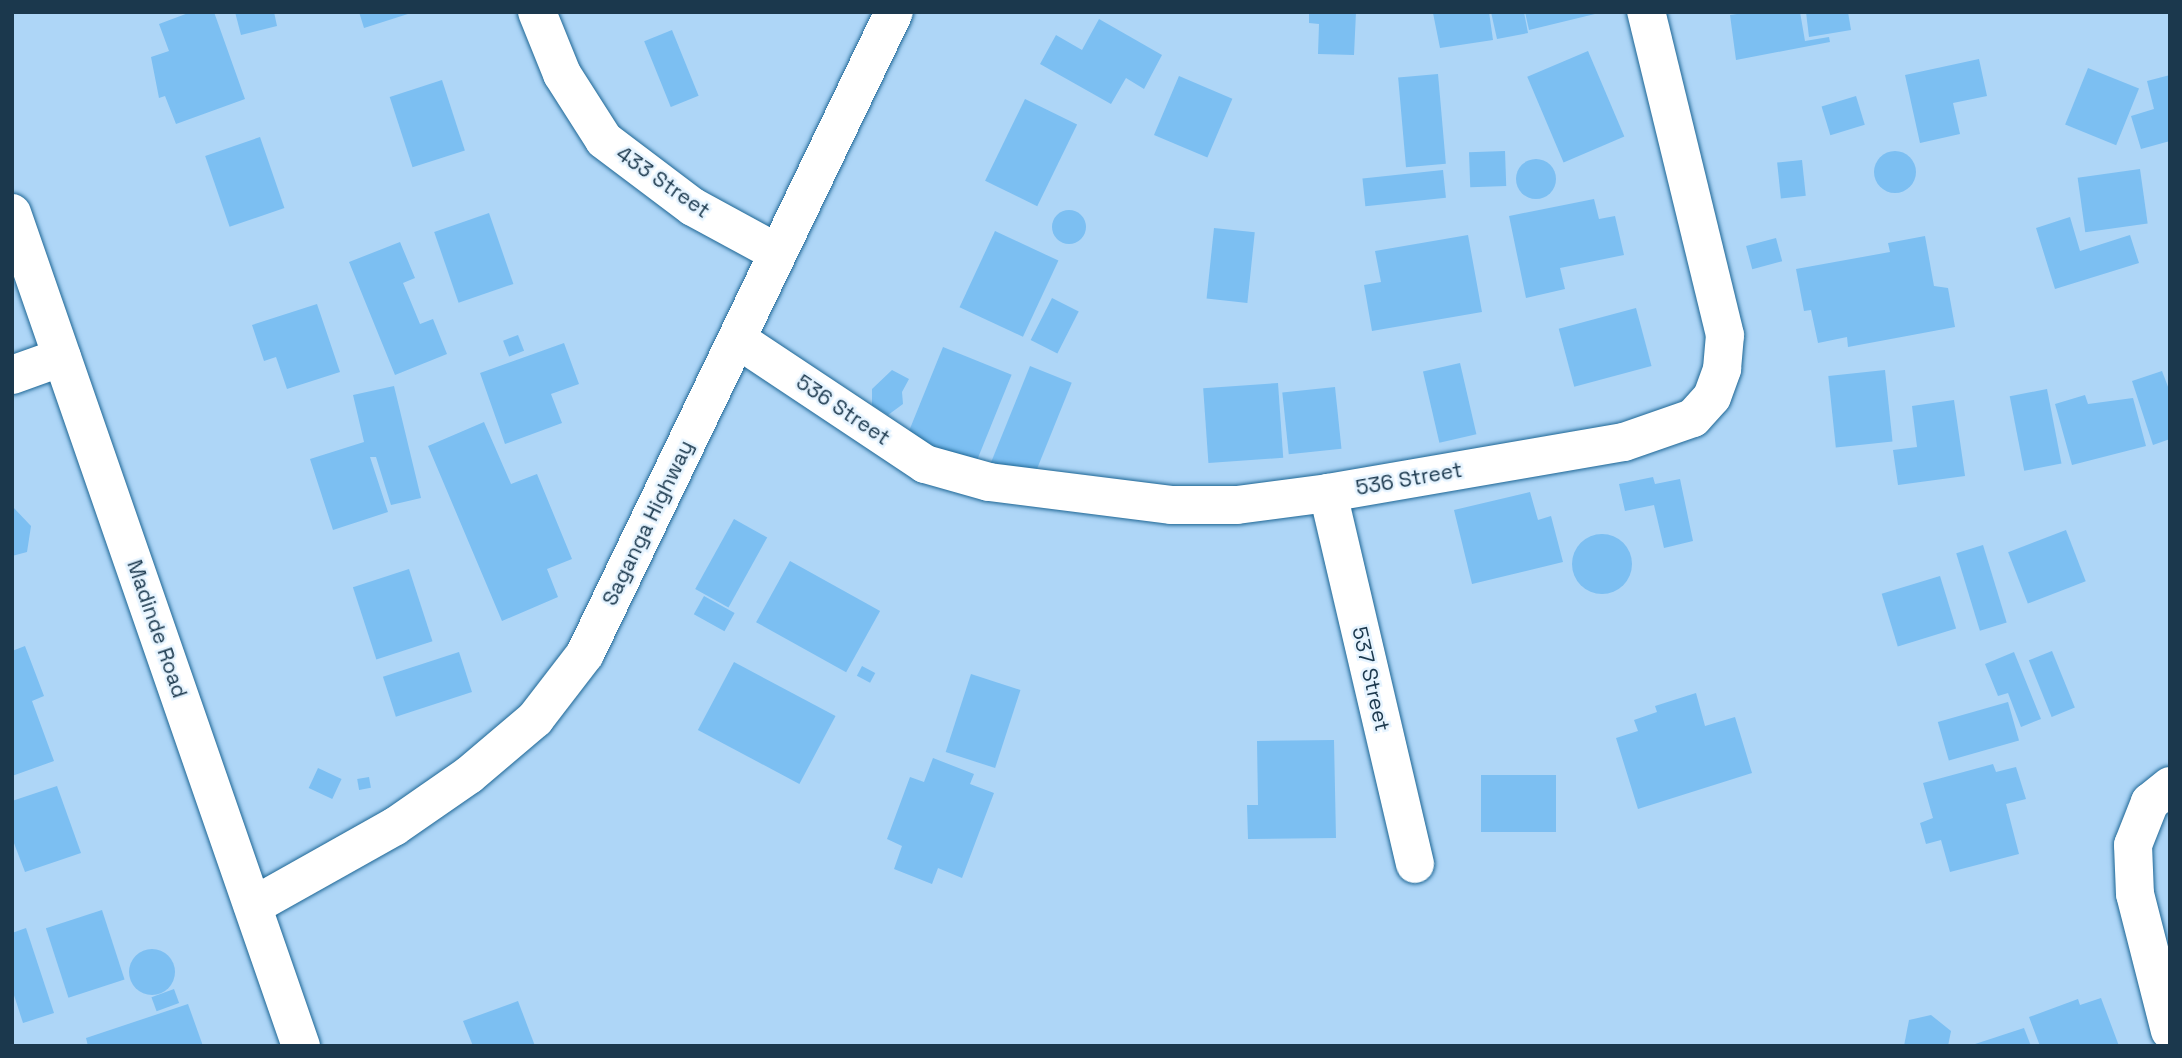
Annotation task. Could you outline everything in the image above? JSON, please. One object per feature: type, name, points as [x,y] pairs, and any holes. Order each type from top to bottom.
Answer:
[{"type":"street","name":"433 Street","points":[[537,12],[562,74],[604,140],[693,207],[776,252]]},
{"type":"street","name":"Saganga Highway","points":[[253,906],[394,827],[469,775],[535,719],[585,653],[894,12]]},
{"type":"street","name":"536 Street","points":[[737,339],[925,464],[989,482],[1171,505],[1237,505],[1328,493],[1624,442],[1693,418],[1712,397],[1722,369],[1725,335],[1646,12]]},
{"type":"street","name":"Madinde Road","points":[[12,213],[301,1046]]},
{"type":"street","points":[[12,375],[62,357]]},
{"type":"street","name":"537 Street","points":[[1328,493],[1415,864]]},
{"type":"street","points":[[2170,786],[2150,802],[2139,822],[2133,845],[2135,894],[2170,1031]]},
{"type":"building","points":[[191,12],[214,12],[245,99],[176,124],[165,96],[159,98],[151,57],[169,51],[159,24]]},
{"type":"building","points":[[235,12],[274,12],[277,26],[241,35]]},
{"type":"building","points":[[359,12],[411,12],[411,13],[364,28]]},
{"type":"building","points":[[1309,12],[1356,12],[1354,55],[1318,54],[1319,24],[1309,23]]},
{"type":"building","points":[[1489,12],[1493,40],[1440,48],[1433,13]]},
{"type":"building","points":[[1491,12],[1524,12],[1528,33],[1497,39]]},
{"type":"building","points":[[1525,12],[1599,12],[1599,13],[1529,30]]},
{"type":"building","points":[[1800,12],[1805,41],[1829,37],[1830,42],[1736,60],[1730,15]]},
{"type":"building","points":[[1806,12],[1848,12],[1851,30],[1809,37]]},
{"type":"building","points":[[1099,19],[1162,55],[1144,89],[1126,78],[1111,104],[1040,64],[1056,35],[1082,50]]},
{"type":"building","points":[[672,30],[699,96],[671,107],[644,41]]},
{"type":"building","points":[[1588,51],[1624,137],[1564,162],[1527,77]]},
{"type":"building","points":[[1979,59],[1987,96],[1953,103],[1960,134],[1920,143],[1905,75]]},
{"type":"building","points":[[2088,68],[2139,89],[2116,145],[2065,125]]},
{"type":"building","points":[[1438,74],[1446,164],[1406,167],[1398,77]]},
{"type":"building","points":[[2170,75],[2170,141],[2141,149],[2131,116],[2154,109],[2147,81]]},
{"type":"building","points":[[1179,76],[1232,99],[1207,158],[1154,135]]},
{"type":"building","points":[[442,80],[465,150],[413,167],[390,97]]},
{"type":"building","points":[[1856,96],[1865,125],[1830,135],[1822,107]]},
{"type":"building","points":[[1025,99],[1077,124],[1037,206],[985,181]]},
{"type":"building","points":[[260,137],[284,208],[230,227],[205,156]]},
{"type":"building","points":[[1505,151],[1506,186],[1470,187],[1469,152]]},
{"type":"building","points":[[1895,151],[1910,157],[1916,172],[1910,187],[1895,193],[1880,187],[1874,172],[1880,157]]},
{"type":"building","points":[[1536,159],[1544,160],[1550,165],[1555,171],[1555,187],[1550,193],[1544,198],[1536,199],[1528,198],[1522,193],[1517,187],[1516,179],[1517,171],[1522,165],[1528,160]]},
{"type":"building","points":[[1802,160],[1806,196],[1781,198],[1777,163]]},
{"type":"building","points":[[2140,169],[2148,223],[2085,232],[2078,178]]},
{"type":"building","points":[[1443,170],[1446,198],[1365,206],[1362,178]]},
{"type":"building","points":[[1594,199],[1599,219],[1615,216],[1624,255],[1560,268],[1565,289],[1526,298],[1509,216]]},
{"type":"building","points":[[1069,210],[1081,215],[1086,227],[1081,239],[1069,244],[1057,239],[1052,227],[1057,215]]},
{"type":"building","points":[[489,213],[513,284],[459,303],[434,232]]},
{"type":"building","points":[[2070,217],[2080,251],[2130,235],[2139,263],[2055,289],[2036,228]]},
{"type":"building","points":[[1214,228],[1255,232],[1247,303],[1207,299]]},
{"type":"building","points":[[995,231],[1058,261],[1023,337],[960,307]]},
{"type":"building","points":[[1468,235],[1482,312],[1372,331],[1364,285],[1381,282],[1375,251]]},
{"type":"building","points":[[1925,236],[1934,286],[1948,288],[1955,327],[1848,347],[1847,337],[1818,343],[1811,310],[1804,311],[1796,269],[1890,252],[1888,243]]},
{"type":"building","points":[[1776,238],[1782,261],[1752,269],[1746,246]]},
{"type":"building","points":[[400,242],[415,278],[403,283],[420,324],[433,319],[447,354],[395,375],[349,262]]},
{"type":"building","points":[[1052,298],[1079,312],[1057,353],[1031,340]]},
{"type":"building","points":[[317,304],[340,372],[287,389],[276,357],[264,361],[252,325]]},
{"type":"building","points":[[1636,308],[1652,366],[1574,387],[1559,329]]},
{"type":"building","points":[[518,335],[524,351],[509,357],[503,341]]},
{"type":"building","points":[[564,343],[579,384],[551,394],[562,423],[505,444],[480,373]]},
{"type":"building","points":[[943,347],[1012,375],[975,466],[906,438]]},
{"type":"building","points":[[1460,363],[1476,434],[1439,443],[1423,372]]},
{"type":"building","points":[[1030,366],[1072,383],[1031,484],[989,467]]},
{"type":"building","points":[[892,370],[909,379],[902,392],[903,404],[888,415],[872,405],[872,389]]},
{"type":"building","points":[[1885,370],[1893,442],[1836,448],[1828,376]]},
{"type":"building","points":[[2162,371],[2170,392],[2170,439],[2153,445],[2132,381]]},
{"type":"building","points":[[1278,383],[1283,458],[1208,463],[1203,388]]},
{"type":"building","points":[[394,386],[421,498],[391,505],[376,457],[370,457],[388,512],[333,530],[310,459],[364,442],[353,395]]},
{"type":"building","points":[[1335,387],[1341,449],[1289,454],[1282,393]]},
{"type":"building","points":[[2047,389],[2062,464],[2024,471],[2010,396]]},
{"type":"building","points":[[2085,395],[2088,404],[2133,398],[2146,446],[2072,465],[2055,404]]},
{"type":"building","points":[[1954,400],[1965,476],[1898,485],[1893,450],[1917,447],[1912,406]]},
{"type":"building","points":[[484,422],[511,484],[537,474],[572,559],[547,569],[558,597],[502,621],[428,446]]},
{"type":"building","points":[[1653,477],[1655,484],[1680,479],[1693,541],[1664,548],[1654,505],[1625,511],[1619,484]]},
{"type":"building","points":[[1530,492],[1538,520],[1551,516],[1563,562],[1472,584],[1454,510]]},
{"type":"building","points":[[12,506],[31,526],[27,552],[12,556]]},
{"type":"building","points":[[734,519],[767,537],[728,607],[695,589]]},
{"type":"building","points":[[2066,530],[2086,581],[2028,604],[2008,552]]},
{"type":"building","points":[[1602,534],[1619,539],[1627,547],[1632,564],[1627,581],[1619,589],[1602,594],[1585,589],[1577,581],[1572,564],[1577,547],[1585,539]]},
{"type":"building","points":[[1983,545],[2007,622],[1980,631],[1956,553]]},
{"type":"building","points":[[790,561],[880,611],[846,672],[756,622]]},
{"type":"building","points":[[409,569],[432,641],[376,660],[353,587]]},
{"type":"building","points":[[1940,576],[1956,629],[1898,646],[1882,594]]},
{"type":"building","points":[[704,596],[735,613],[724,631],[694,614]]},
{"type":"building","points":[[25,646],[44,696],[32,701],[54,761],[12,776],[12,651]]},
{"type":"building","points":[[2052,651],[2075,708],[2052,717],[2029,660]]},
{"type":"building","points":[[459,652],[472,692],[396,717],[383,677]]},
{"type":"building","points":[[2014,652],[2041,719],[2021,727],[2008,693],[1998,696],[1985,664]]},
{"type":"building","points":[[734,662],[836,716],[799,784],[698,730]]},
{"type":"building","points":[[862,666],[875,673],[870,683],[857,676]]},
{"type":"building","points":[[971,674],[1020,690],[995,768],[946,752]]},
{"type":"building","points":[[1696,693],[1705,726],[1735,717],[1752,773],[1638,809],[1616,738],[1638,731],[1634,720],[1657,712],[1655,706]]},
{"type":"building","points":[[2008,702],[2019,740],[1949,761],[1938,722]]},
{"type":"building","points":[[1334,740],[1336,838],[1248,839],[1247,805],[1258,805],[1257,741]]},
{"type":"building","points":[[933,758],[974,774],[970,784],[994,793],[962,878],[938,868],[932,884],[894,869],[902,846],[887,839],[910,777],[924,782]]},
{"type":"building","points":[[1993,764],[1996,772],[2016,767],[2026,799],[2006,804],[2019,854],[1950,872],[1941,840],[1926,844],[1920,823],[1933,818],[1923,783]]},
{"type":"building","points":[[318,768],[342,779],[332,799],[309,788]]},
{"type":"building","points":[[1481,775],[1556,775],[1556,832],[1481,832]]},
{"type":"building","points":[[369,777],[371,788],[359,790],[357,779]]},
{"type":"building","points":[[57,786],[81,853],[25,872],[12,838],[12,801]]},
{"type":"building","points":[[102,910],[125,979],[68,998],[46,928]]},
{"type":"building","points":[[26,928],[54,1013],[23,1023],[12,989],[12,933]]},
{"type":"building","points":[[152,949],[168,956],[175,972],[168,988],[152,995],[136,988],[129,972],[136,956]]},
{"type":"building","points":[[174,989],[179,1003],[157,1011],[151,997]]},
{"type":"building","points":[[2101,998],[2119,1046],[2040,1046],[2029,1017],[2078,999],[2080,1005]]},
{"type":"building","points":[[518,1001],[535,1046],[473,1046],[463,1021]]},
{"type":"building","points":[[188,1004],[203,1046],[88,1046],[86,1038]]},
{"type":"building","points":[[1931,1015],[1951,1031],[1948,1046],[1904,1046],[1909,1020]]},
{"type":"building","points":[[2024,1028],[2031,1046],[1972,1046],[1972,1045]]}]
